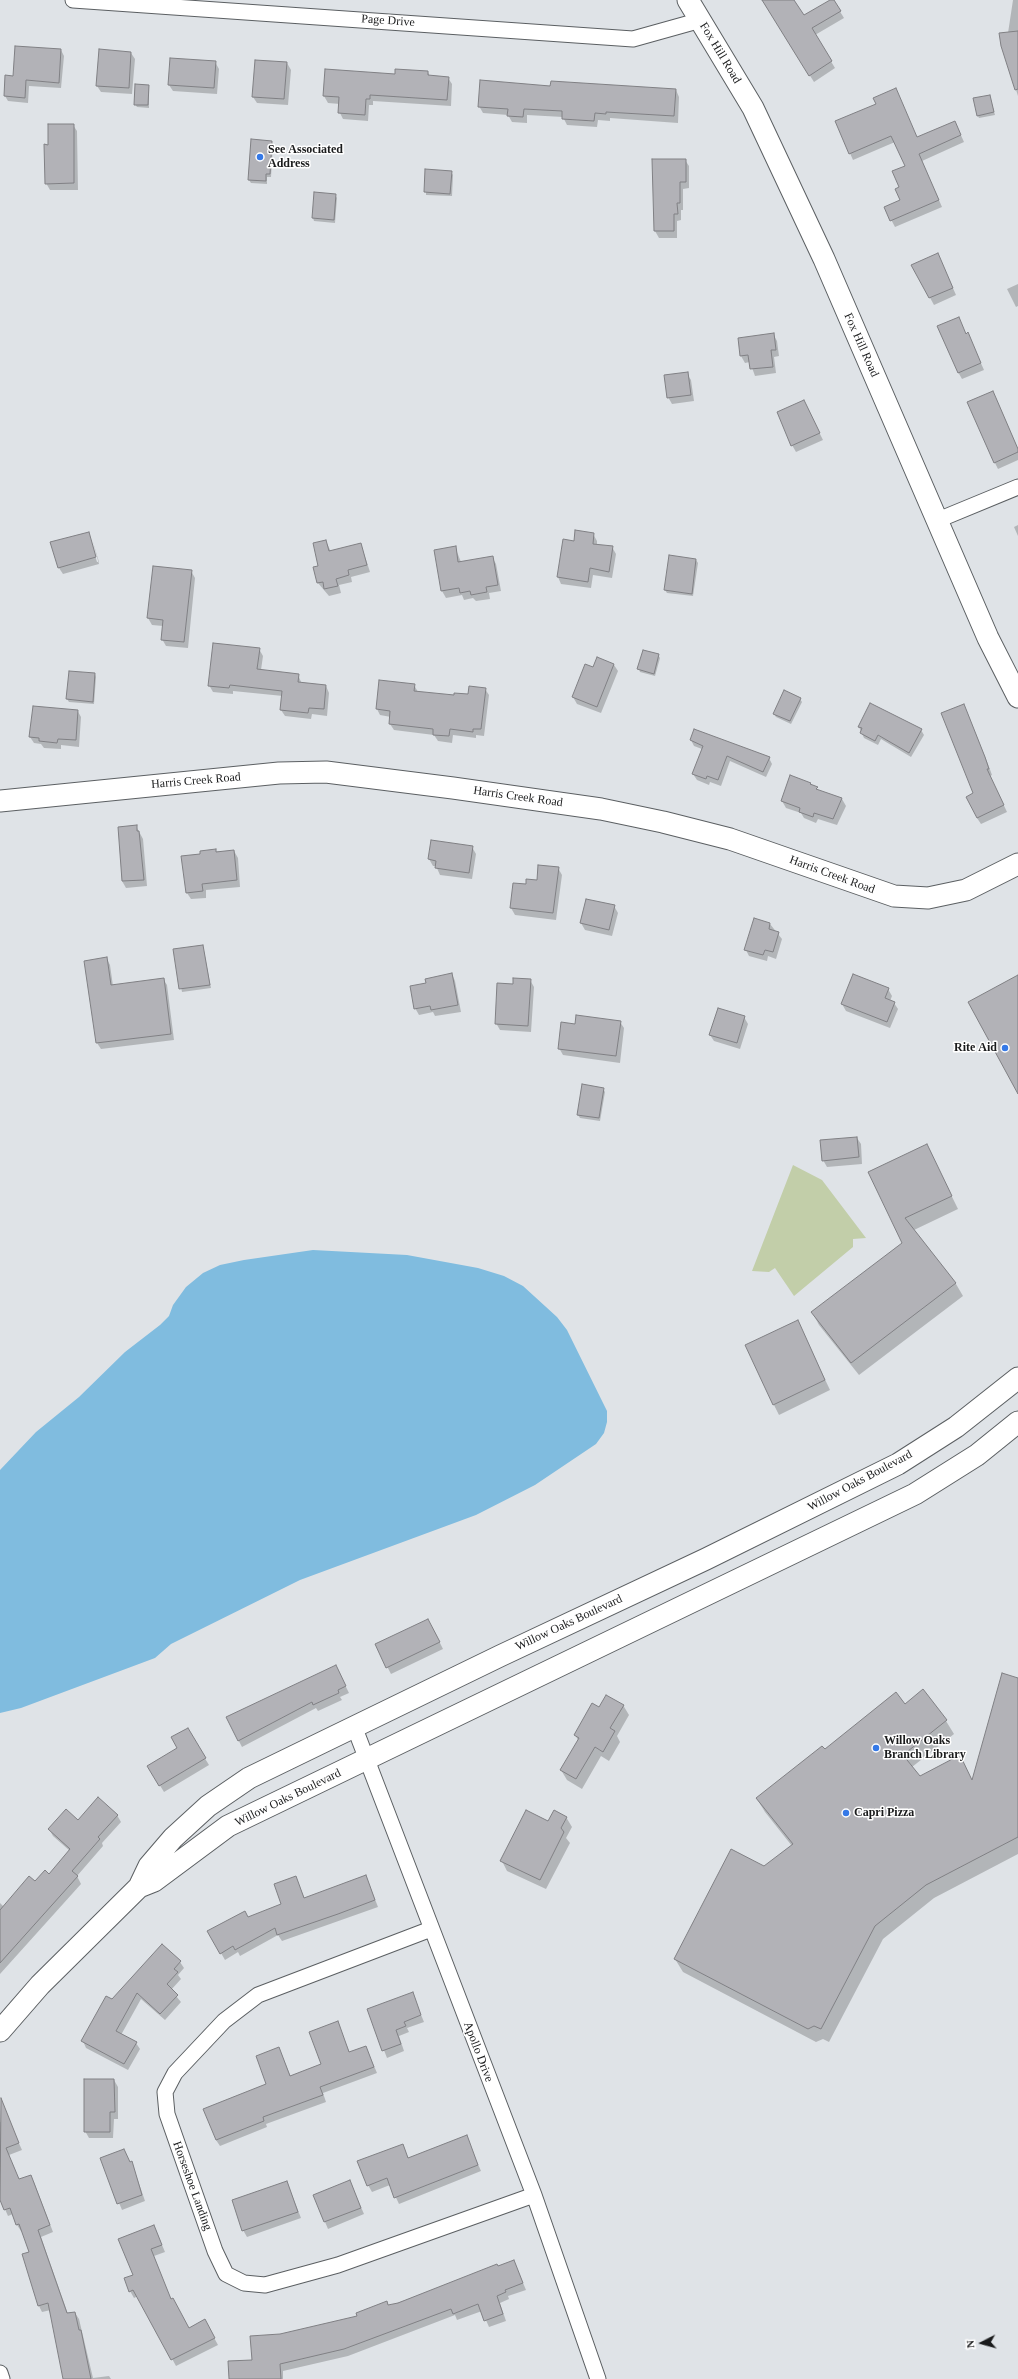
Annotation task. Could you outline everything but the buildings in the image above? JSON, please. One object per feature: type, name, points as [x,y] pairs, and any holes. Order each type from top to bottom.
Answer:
[{"type":"street","name":"Page Drive","points":[[73,0],[633,39],[701,20]]},
{"type":"street","name":"Fox Hill Road","points":[[688,0],[753,108],[824,259],[988,638],[1018,697]]},
{"type":"street","points":[[938,520],[1018,486]]},
{"type":"street","name":"Harris Creek Road","points":[[0,801],[279,773],[326,772],[601,809],[663,822],[730,840],[878,891],[900,896],[928,898],[966,890],[1018,864]]},
{"type":"street","name":"Willow Oaks Boulevard","points":[[0,2031],[40,1985],[139,1887],[149,1866],[173,1838],[208,1806],[249,1778],[354,1726],[706,1559],[898,1464],[956,1427],[1018,1378]]},
{"type":"street","name":"Willow Oaks Boulevard","points":[[139,1887],[154,1881],[228,1826],[915,1494],[977,1455],[1018,1422]]},
{"type":"street","name":"Apollo Drive","points":[[354,1726],[534,2195],[598,2379]]},
{"type":"street","name":"Horseshoe Landing","points":[[431,1929],[258,1995],[224,2021],[175,2073],[165,2092],[167,2114],[216,2251],[226,2274],[244,2283],[265,2285],[338,2265],[534,2195]]},
{"type":"street","points":[[0,2373],[2,2379]]},
{"type":"green space","points":[[793,1165],[822,1180],[866,1238],[853,1239],[853,1247],[794,1296],[775,1268],[769,1272],[752,1271]]},
{"type":"water","points":[[313,1250],[407,1255],[478,1268],[504,1276],[523,1286],[557,1317],[567,1330],[607,1411],[607,1422],[604,1433],[596,1444],[535,1485],[476,1515],[300,1580],[171,1644],[155,1658],[21,1708],[0,1713],[0,1470],[36,1432],[79,1397],[125,1352],[160,1325],[169,1316],[173,1305],[186,1287],[203,1273],[220,1265]]},
{"type":"place","name":"See Associated Address","points":[[260,157]]},
{"type":"place","name":"Rite Aid","points":[[1005,1048]]},
{"type":"place","name":"Willow Oaks Branch Library","points":[[876,1748]]},
{"type":"place","name":"Capri Pizza","points":[[846,1813]]}]
